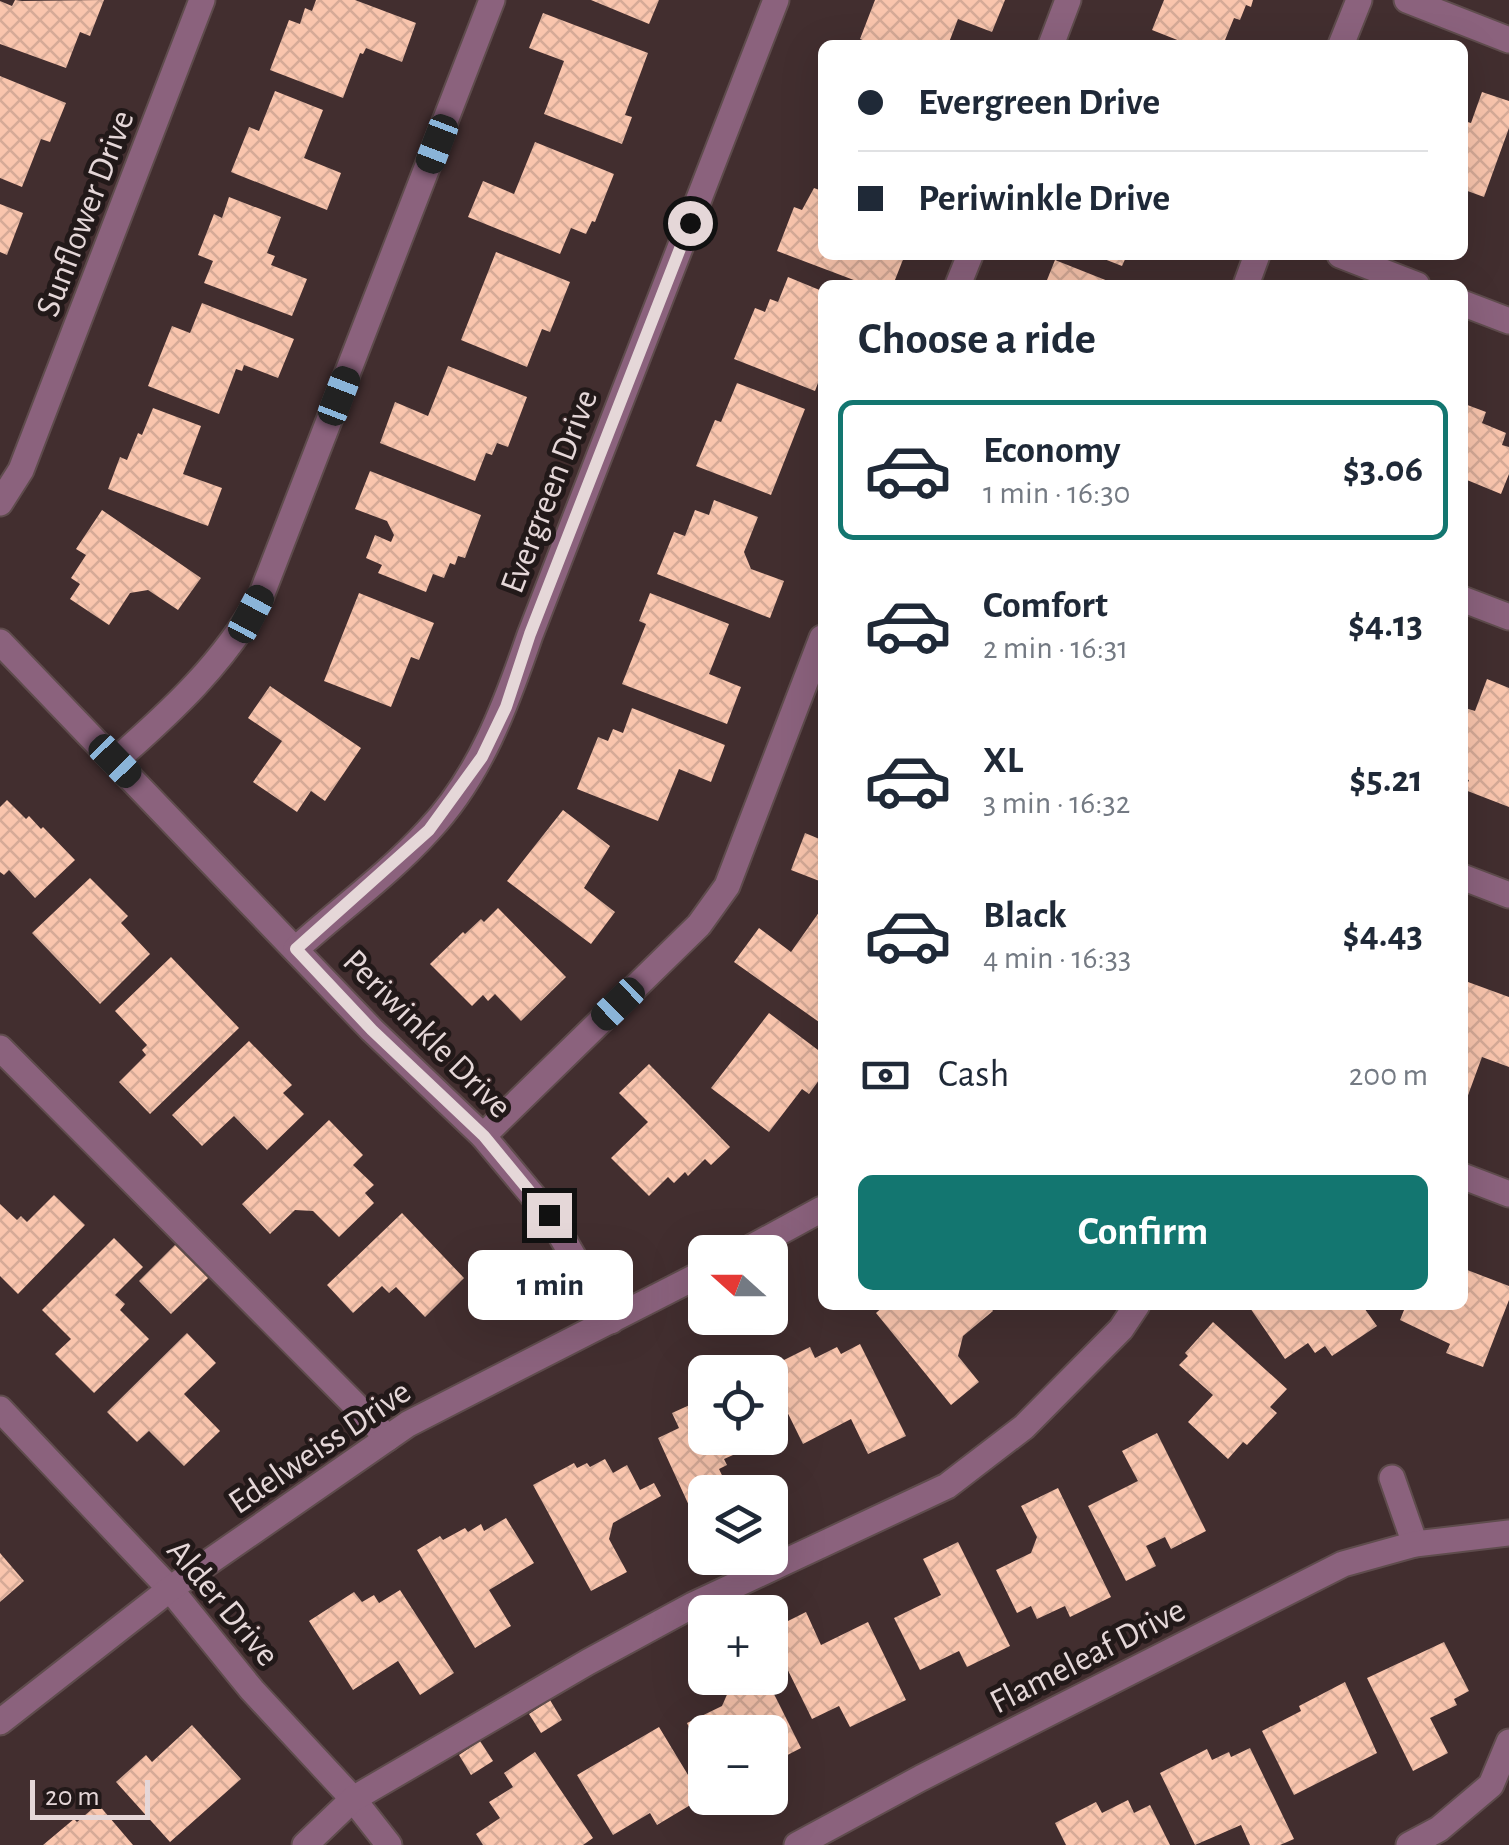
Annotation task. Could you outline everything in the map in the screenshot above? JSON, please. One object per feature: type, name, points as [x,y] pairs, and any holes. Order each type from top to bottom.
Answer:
[{"type":"street","name":"Sunflower Drive","points":[[0,502],[21,470],[202,0]]},
{"type":"street","points":[[115,761],[210,672],[241,631],[260,596],[492,0]]},
{"type":"street","name":"Evergreen Drive","points":[[296,949],[429,830],[482,757],[506,707],[537,617],[776,0]]},
{"type":"street","points":[[1053,40],[1068,0]]},
{"type":"street","points":[[1343,40],[1360,0]]},
{"type":"street","points":[[1407,0],[1509,40]]},
{"type":"street","points":[[1353,260],[1404,280]]},
{"type":"street","points":[[1468,305],[1509,321]]},
{"type":"street","points":[[1468,600],[1509,617]]},
{"type":"street","name":"Periwinkle Drive","points":[[0,642],[372,1030],[484,1136],[549,1215],[611,1321]]},
{"type":"street","points":[[484,1136],[699,925],[727,886],[818,648]]},
{"type":"street","points":[[1468,879],[1509,895]]},
{"type":"street","points":[[0,1048],[388,1438]]},
{"type":"street","points":[[1468,1178],[1509,1194]]},
{"type":"street","points":[[774,1235],[818,1211]]},
{"type":"street","name":"Edelweiss Drive","points":[[0,1722],[170,1589],[408,1424],[688,1281]]},
{"type":"street","points":[[304,1845],[353,1799],[571,1672],[693,1606],[946,1486],[1024,1428],[1121,1329],[1134,1310]]},
{"type":"street","name":"Alder Drive","points":[[0,1409],[170,1589],[252,1690],[353,1799],[388,1845]]},
{"type":"street","points":[[1392,1478],[1415,1544]]},
{"type":"street","name":"Flameleaf Drive","points":[[796,1845],[1343,1564],[1415,1544],[1509,1532]]},
{"type":"street","points":[[1409,1845],[1439,1829],[1491,1786],[1509,1742]]},
{"type":"building","points":[[15,0],[104,0],[90,36],[80,32],[66,68],[0,44],[0,1],[12,6]]},
{"type":"building","points":[[316,0],[355,0],[416,23],[402,62],[366,48],[360,53],[343,98],[270,70],[289,20],[300,24],[305,8],[312,11]]},
{"type":"building","points":[[591,0],[659,0],[649,24]]},
{"type":"building","points":[[875,0],[1005,0],[992,32],[958,19],[950,40],[860,39]]},
{"type":"building","points":[[1164,0],[1253,0],[1251,7],[1246,5],[1240,20],[1234,18],[1225,40],[1177,40],[1152,30]]},
{"type":"building","points":[[543,13],[648,53],[625,115],[632,117],[622,144],[544,114],[564,61],[529,48]]},
{"type":"building","points":[[0,76],[66,103],[50,142],[41,139],[22,187],[0,178]]},
{"type":"building","points":[[275,91],[323,110],[304,158],[341,173],[327,210],[231,172],[249,127],[259,131]]},
{"type":"building","points":[[1482,92],[1509,101],[1509,128],[1484,197],[1468,191],[1468,122],[1471,123]]},
{"type":"building","points":[[535,142],[614,174],[595,222],[586,234],[571,228],[560,254],[468,217],[483,181],[514,194]]},
{"type":"building","points":[[814,188],[818,190],[818,260],[903,260],[895,280],[854,280],[777,251],[794,207],[802,210]]},
{"type":"building","points":[[229,197],[281,217],[267,253],[275,256],[271,265],[307,279],[292,316],[204,283],[213,261],[198,255],[214,214],[222,218]]},
{"type":"building","points":[[0,204],[23,213],[7,255],[0,252]]},
{"type":"building","points":[[496,252],[570,282],[550,332],[542,329],[527,367],[461,340]]},
{"type":"building","points":[[1055,260],[1105,280],[1047,280]]},
{"type":"building","points":[[788,277],[818,289],[815,391],[734,359],[755,308],[765,312],[770,299],[778,302]]},
{"type":"building","points":[[202,303],[294,339],[278,378],[244,365],[242,371],[236,369],[219,414],[148,386],[172,326],[190,333]]},
{"type":"building","points":[[448,366],[527,397],[508,447],[497,443],[492,455],[486,453],[475,481],[380,443],[395,402],[428,416]]},
{"type":"building","points":[[737,383],[805,409],[771,495],[696,466],[715,420],[721,422]]},
{"type":"building","points":[[1468,405],[1486,412],[1482,423],[1506,433],[1502,445],[1509,447],[1509,474],[1501,494],[1468,480]]},
{"type":"building","points":[[153,408],[201,426],[183,474],[222,488],[208,526],[108,489],[120,457],[127,460]]},
{"type":"building","points":[[370,471],[481,515],[465,558],[458,556],[455,565],[450,563],[444,578],[433,574],[426,592],[378,573],[382,565],[366,558],[375,535],[391,542],[394,535],[387,521],[355,509]]},
{"type":"building","points":[[714,500],[758,517],[744,552],[751,569],[784,581],[770,618],[657,574],[674,532],[685,536],[695,510],[709,515]]},
{"type":"building","points":[[102,510],[201,578],[178,610],[148,590],[130,593],[109,625],[70,599],[80,584],[71,578],[86,555],[76,549]]},
{"type":"building","points":[[359,593],[434,623],[419,660],[411,657],[391,707],[324,681]]},
{"type":"building","points":[[650,593],[729,624],[709,674],[741,687],[727,724],[622,684],[646,624],[639,621]]},
{"type":"building","points":[[1487,679],[1509,688],[1509,807],[1468,791],[1468,709],[1475,711]]},
{"type":"building","points":[[270,686],[361,748],[325,801],[311,791],[297,812],[253,782],[282,741],[248,718]]},
{"type":"building","points":[[632,708],[725,745],[711,782],[679,769],[658,821],[577,789],[598,737],[608,741],[613,729],[623,733]]},
{"type":"building","points":[[7,800],[26,819],[29,816],[43,827],[75,860],[35,898],[9,870],[4,875],[0,872],[0,807]]},
{"type":"building","points":[[563,810],[610,846],[584,888],[615,912],[591,944],[507,881]]},
{"type":"building","points":[[805,833],[818,838],[818,880],[791,870]]},
{"type":"building","points":[[90,878],[128,916],[121,923],[150,954],[100,1004],[32,933]]},
{"type":"building","points":[[498,908],[566,977],[521,1021],[495,994],[488,1001],[483,995],[472,1006],[430,964],[463,932],[481,919],[484,922]]},
{"type":"building","points":[[818,914],[818,1021],[734,962],[759,928],[791,952]]},
{"type":"building","points":[[171,957],[239,1028],[150,1114],[119,1082],[146,1055],[142,1050],[147,1045],[115,1011]]},
{"type":"building","points":[[1468,982],[1509,997],[1509,1067],[1482,1057],[1468,1095]]},
{"type":"building","points":[[769,1013],[818,1050],[818,1082],[809,1094],[802,1089],[769,1132],[711,1088]]},
{"type":"building","points":[[249,1041],[292,1085],[283,1093],[304,1114],[267,1150],[234,1116],[202,1146],[172,1115]]},
{"type":"building","points":[[649,1064],[730,1147],[711,1165],[705,1159],[688,1176],[685,1172],[674,1183],[668,1177],[649,1196],[611,1158],[648,1122],[619,1093]]},
{"type":"building","points":[[329,1120],[363,1155],[353,1165],[374,1185],[365,1193],[374,1203],[339,1237],[313,1211],[295,1210],[270,1234],[242,1204]]},
{"type":"building","points":[[54,1195],[85,1225],[18,1294],[0,1276],[0,1204],[17,1220],[21,1216],[27,1222]]},
{"type":"building","points":[[402,1213],[464,1278],[425,1317],[396,1287],[389,1293],[382,1286],[353,1313],[327,1285]]},
{"type":"building","points":[[114,1238],[143,1267],[115,1295],[125,1304],[120,1310],[149,1339],[94,1393],[55,1354],[71,1339],[42,1310]]},
{"type":"building","points":[[175,1245],[208,1278],[171,1314],[139,1281]]},
{"type":"building","points":[[1468,1270],[1509,1286],[1509,1300],[1483,1367],[1446,1353],[1450,1344],[1400,1320],[1404,1310],[1468,1310]]},
{"type":"building","points":[[992,1310],[963,1336],[958,1356],[979,1382],[951,1405],[876,1313]]},
{"type":"building","points":[[1251,1310],[1366,1310],[1377,1326],[1332,1356],[1325,1346],[1315,1353],[1308,1343],[1285,1359]]},
{"type":"building","points":[[1213,1322],[1287,1389],[1270,1407],[1277,1413],[1228,1459],[1188,1422],[1213,1395],[1179,1365]]},
{"type":"building","points":[[187,1333],[216,1363],[184,1394],[220,1431],[184,1466],[149,1431],[137,1442],[107,1412]]},
{"type":"building","points":[[860,1344],[906,1436],[868,1454],[851,1419],[803,1444],[788,1414],[788,1358],[810,1347],[815,1358],[837,1347],[841,1354]]},
{"type":"building","points":[[688,1406],[688,1455],[733,1455],[724,1459],[727,1465],[719,1469],[722,1475],[688,1475],[688,1503],[658,1438],[679,1428],[672,1413]]},
{"type":"building","points":[[1157,1433],[1206,1531],[1171,1549],[1165,1537],[1146,1546],[1156,1566],[1126,1581],[1088,1506],[1138,1481],[1122,1451]]},
{"type":"building","points":[[605,1459],[613,1473],[627,1465],[640,1490],[654,1483],[661,1496],[613,1523],[609,1539],[627,1572],[591,1591],[533,1485],[574,1463],[577,1468],[587,1463],[590,1467]]},
{"type":"building","points":[[1058,1488],[1111,1597],[1070,1617],[1065,1606],[1037,1619],[1031,1606],[1017,1613],[996,1570],[1031,1553],[1037,1537],[1021,1506]]},
{"type":"building","points":[[506,1518],[534,1563],[489,1590],[511,1626],[475,1648],[417,1550],[440,1536],[443,1540],[481,1524],[484,1531]]},
{"type":"building","points":[[958,1542],[1010,1646],[967,1667],[959,1651],[920,1670],[894,1618],[941,1595],[923,1559]]},
{"type":"building","points":[[0,1553],[24,1581],[0,1602]]},
{"type":"building","points":[[400,1590],[454,1673],[420,1695],[398,1661],[353,1690],[309,1621],[354,1592],[362,1602],[374,1595],[379,1603]]},
{"type":"building","points":[[806,1612],[821,1645],[868,1622],[906,1700],[850,1727],[839,1706],[812,1719],[788,1670],[788,1621]]},
{"type":"building","points":[[1444,1642],[1469,1691],[1454,1699],[1457,1705],[1430,1718],[1448,1753],[1413,1771],[1367,1678]]},
{"type":"building","points":[[1345,1682],[1377,1753],[1294,1795],[1262,1731]]},
{"type":"building","points":[[727,1695],[774,1695],[784,1715],[703,1715],[722,1706]]},
{"type":"building","points":[[550,1700],[562,1720],[541,1733],[529,1714]]},
{"type":"building","points":[[788,1722],[801,1748],[788,1755]]},
{"type":"building","points":[[192,1725],[241,1779],[170,1842],[116,1782],[146,1755],[152,1762]]},
{"type":"building","points":[[659,1727],[688,1775],[688,1806],[657,1825],[650,1813],[613,1835],[577,1775]]},
{"type":"building","points":[[480,1741],[493,1761],[471,1775],[459,1755]]},
{"type":"building","points":[[1250,1748],[1294,1839],[1280,1845],[1250,1845],[1241,1825],[1195,1845],[1160,1773],[1207,1749],[1212,1760]]},
{"type":"building","points":[[535,1752],[593,1838],[583,1845],[483,1845],[476,1834],[500,1818],[489,1802],[513,1787],[504,1773]]},
{"type":"building","points":[[1128,1800],[1134,1813],[1150,1805],[1170,1845],[1066,1845],[1055,1823],[1096,1802],[1102,1813]]},
{"type":"building","points":[[98,1804],[133,1845],[43,1845],[74,1819],[77,1822]]},
{"type":"route","points":[[549,1215],[484,1136],[372,1030],[296,949],[429,830],[482,757],[506,707],[530,634],[690,223]]}]
